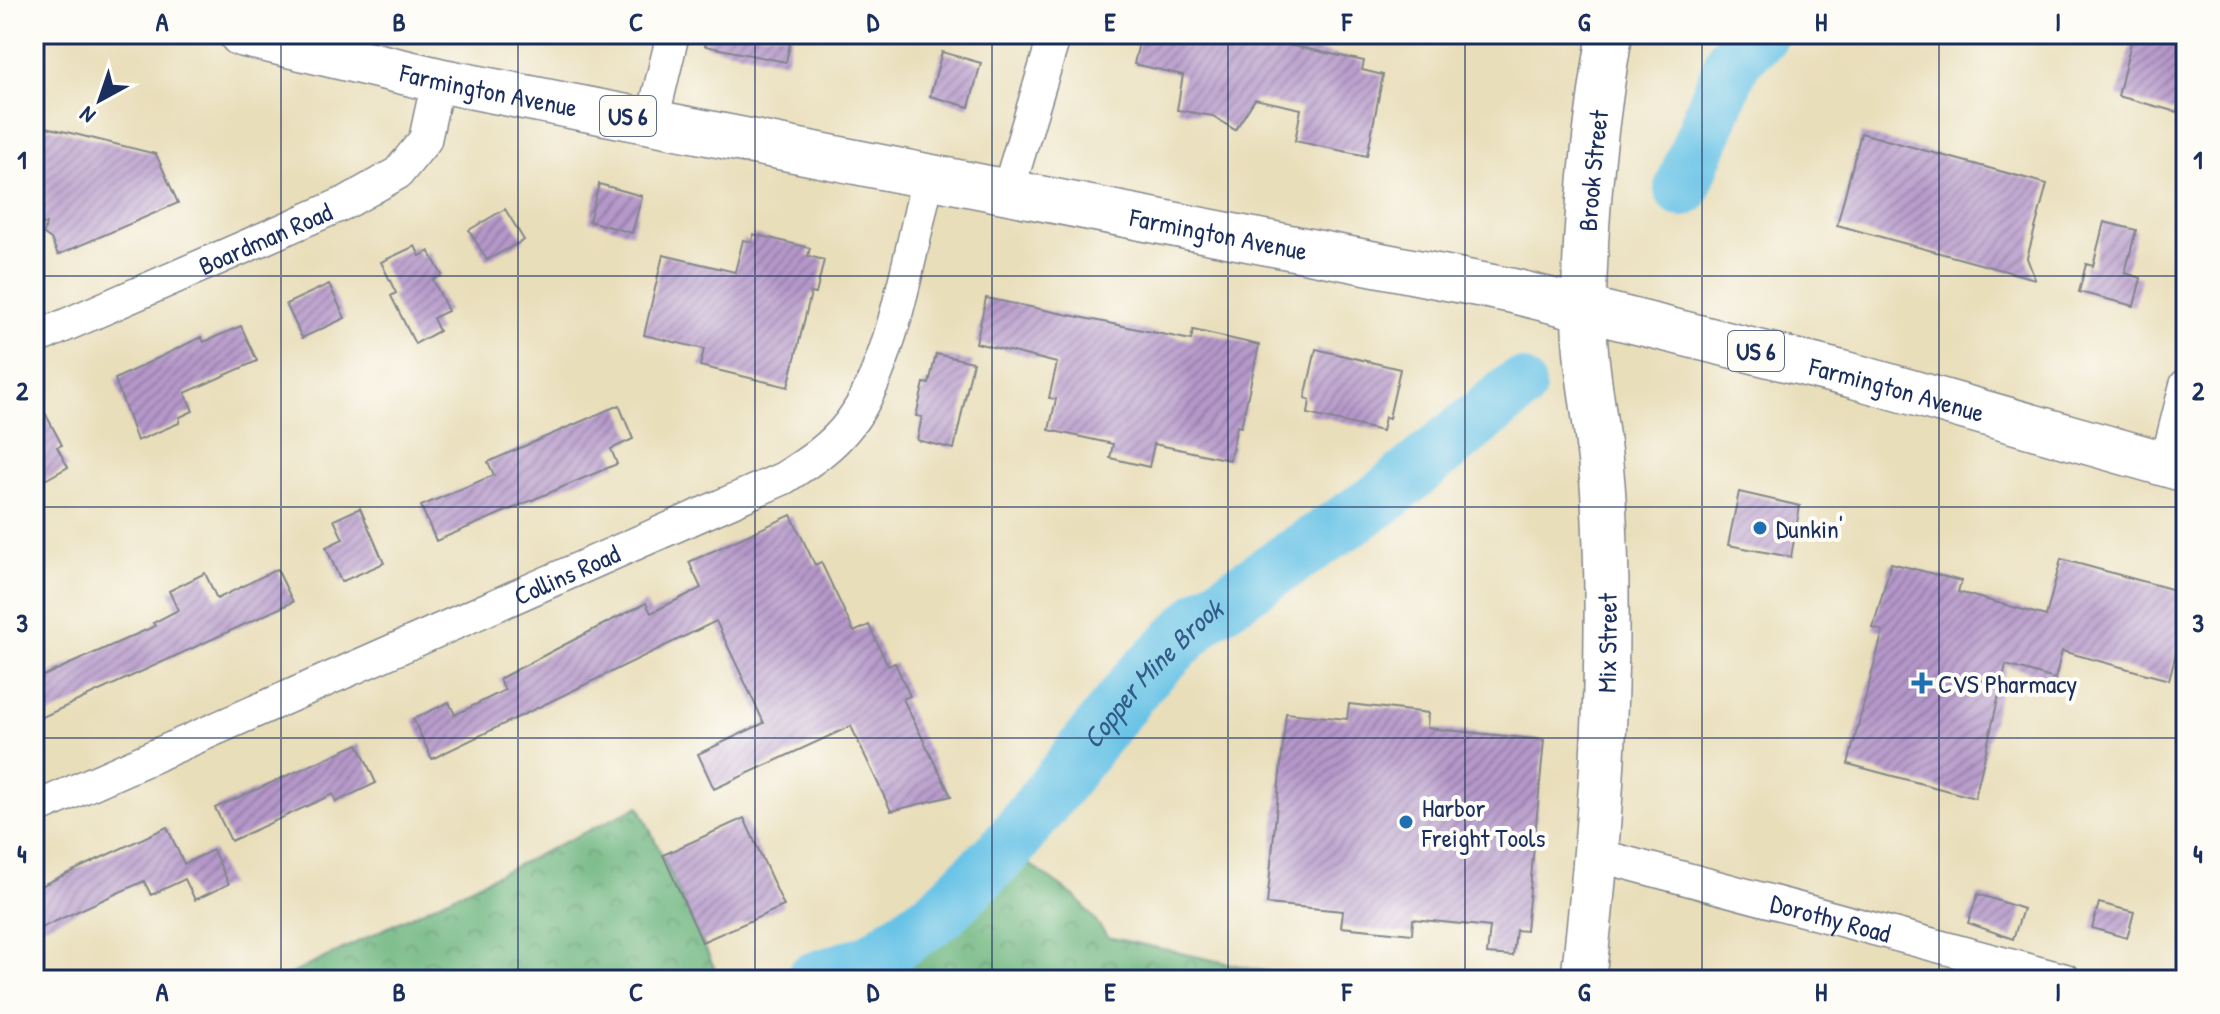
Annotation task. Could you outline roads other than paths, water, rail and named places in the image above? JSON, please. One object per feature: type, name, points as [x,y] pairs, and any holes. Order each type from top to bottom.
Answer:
[{"type":"main road","name":"Farmington Avenue","points":[[241,34],[438,80],[1583,307],[1891,386],[2176,467]]},
{"type":"main road","name":"Brook Street","points":[[1583,307],[1600,96],[1610,34]]},
{"type":"main road","name":"Mix Street","points":[[1583,307],[1603,491],[1606,658],[1597,855],[1583,980]]},
{"type":"street","points":[[652,121],[673,34]]},
{"type":"street","points":[[1007,194],[1055,34]]},
{"type":"street","name":"Boardman Road","points":[[34,339],[378,186],[398,173],[425,140],[438,80]]},
{"type":"street","name":"Collins Road","points":[[34,809],[784,478],[815,458],[852,421],[873,388],[928,178]]},
{"type":"street","points":[[2176,467],[2186,385]]},
{"type":"street","name":"Dorothy Road","points":[[1597,855],[2065,980]]},
{"type":"waterway","name":"Copper Mine Brook","points":[[1682,189],[1734,58],[1761,34]]},
{"type":"waterway","name":"Copper Mine Brook","points":[[813,980],[869,962],[940,913],[1007,848],[1139,680],[1205,615],[1382,498],[1518,387]]},
{"type":"place","name":"Dunkin'","points":[[1760,528]]},
{"type":"place","name":"CVS Pharmacy","points":[[1922,683]]},
{"type":"place","name":"Harbor Freight Tools","points":[[1406,822]]}]
